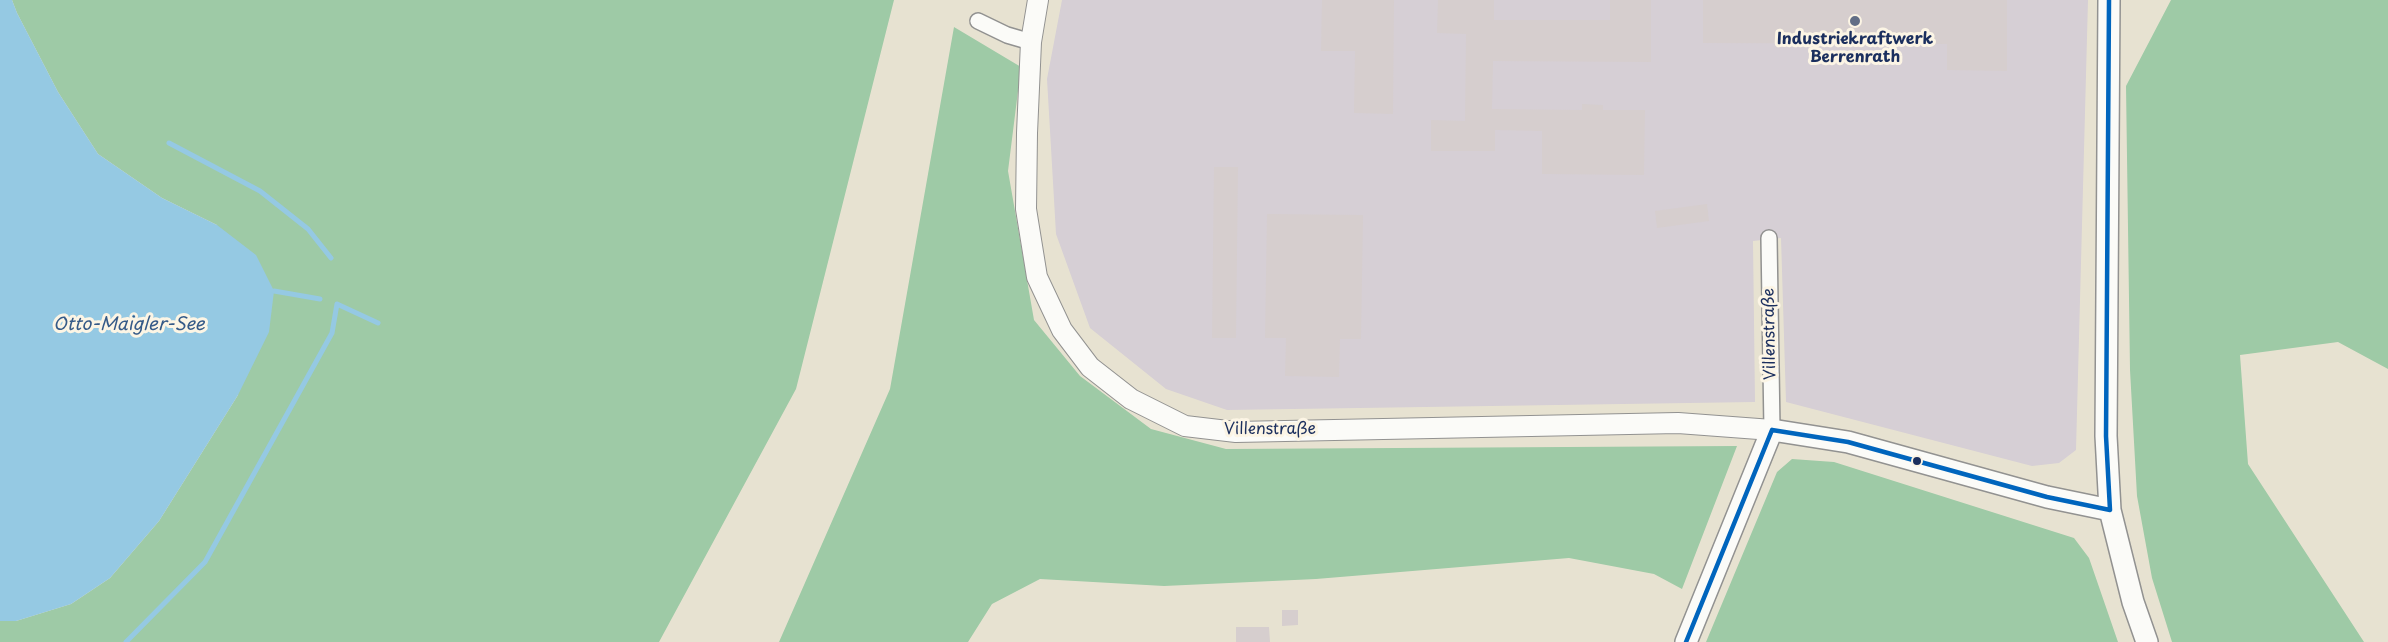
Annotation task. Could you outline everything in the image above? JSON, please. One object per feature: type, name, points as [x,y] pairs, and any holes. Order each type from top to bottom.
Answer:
[{"type":"main road","points":[[2109,0],[2106,436],[2110,510],[2133,602],[2146,642]]},
{"type":"main road","points":[[1686,642],[1772,430]]},
{"type":"main road","name":"Villenstraße","points":[[1772,430],[1848,442],[2047,497],[2110,510]]},
{"type":"street","name":"Villenstraße","points":[[1038,0],[1032,42],[1026,209],[1037,277],[1062,330],[1090,367],[1131,399],[1185,426],[1236,432],[1678,423],[1772,430],[1769,238]]},
{"type":"street","points":[[978,21],[1007,35],[1032,42]]},
{"type":"shaded area","points":[[1062,0],[2088,0],[2076,450],[2059,463],[2032,466],[1786,402],[1781,238],[1753,241],[1755,402],[1227,410],[1166,389],[1090,328],[1056,234],[1047,79]]},
{"type":"green space","points":[[12,0],[894,0],[796,389],[659,642],[0,642],[0,621],[16,621],[71,604],[110,578],[159,521],[238,395],[217,225],[162,198],[98,154],[58,92]]},
{"type":"green space","points":[[2171,0],[2388,0],[2388,369],[2338,342],[2240,355],[2248,464],[2364,642],[2172,642],[2152,578],[2137,496],[2130,370],[2126,86]]},
{"type":"green space","points":[[954,27],[1021,67],[1008,171],[1034,320],[1080,376],[1151,429],[1226,449],[1737,446],[1682,589],[1654,574],[1569,558],[1316,579],[1164,586],[1040,579],[992,604],[968,642],[779,642],[890,389]]},
{"type":"green space","points":[[1792,459],[1834,462],[2074,538],[2089,558],[2118,642],[1706,642],[1777,472]]},
{"type":"water","name":"Otto-Maigler-See","points":[[0,0],[12,0],[58,92],[98,154],[162,198],[217,225],[256,255],[274,291],[269,332],[238,395],[159,521],[110,578],[71,604],[16,621],[0,621]]},
{"type":"building","points":[[1322,0],[1394,0],[1393,114],[1354,113],[1355,51],[1321,51]]},
{"type":"building","points":[[1438,0],[1494,0],[1494,20],[1610,20],[1610,0],[1651,0],[1651,62],[1493,61],[1492,109],[1582,110],[1582,104],[1603,105],[1603,110],[1645,110],[1644,175],[1542,174],[1542,131],[1495,130],[1495,151],[1431,151],[1431,120],[1465,121],[1466,34],[1437,33]]},
{"type":"building","name":"Industriekraftwerk Berrenrath","points":[[1703,0],[2007,0],[2007,71],[1947,70],[1947,44],[1703,43]]},
{"type":"building","points":[[1214,167],[1238,167],[1236,338],[1212,338]]},
{"type":"building","points":[[1707,204],[1709,221],[1657,228],[1655,211]]},
{"type":"building","points":[[1267,214],[1363,215],[1361,339],[1340,339],[1339,377],[1285,376],[1286,338],[1265,338]]},
{"type":"building","points":[[1282,610],[1298,610],[1298,625],[1282,626]]},
{"type":"building","points":[[1236,627],[1269,627],[1270,642],[1236,642]]},
{"type":"waterway","points":[[169,143],[260,191],[308,229],[331,258]]},
{"type":"waterway","points":[[274,291],[320,299]]},
{"type":"waterway","points":[[126,642],[205,562],[332,333],[337,304],[378,323]]},
{"type":"transit line","points":[[2109,0],[2106,436],[2110,510]]},
{"type":"transit line","points":[[1772,430],[1848,442],[2047,497],[2110,510]]},
{"type":"transit line","points":[[1686,642],[1772,430]]},
{"type":"place","name":"Industriekraftwerk Berrenrath","points":[[1855,21]]}]
